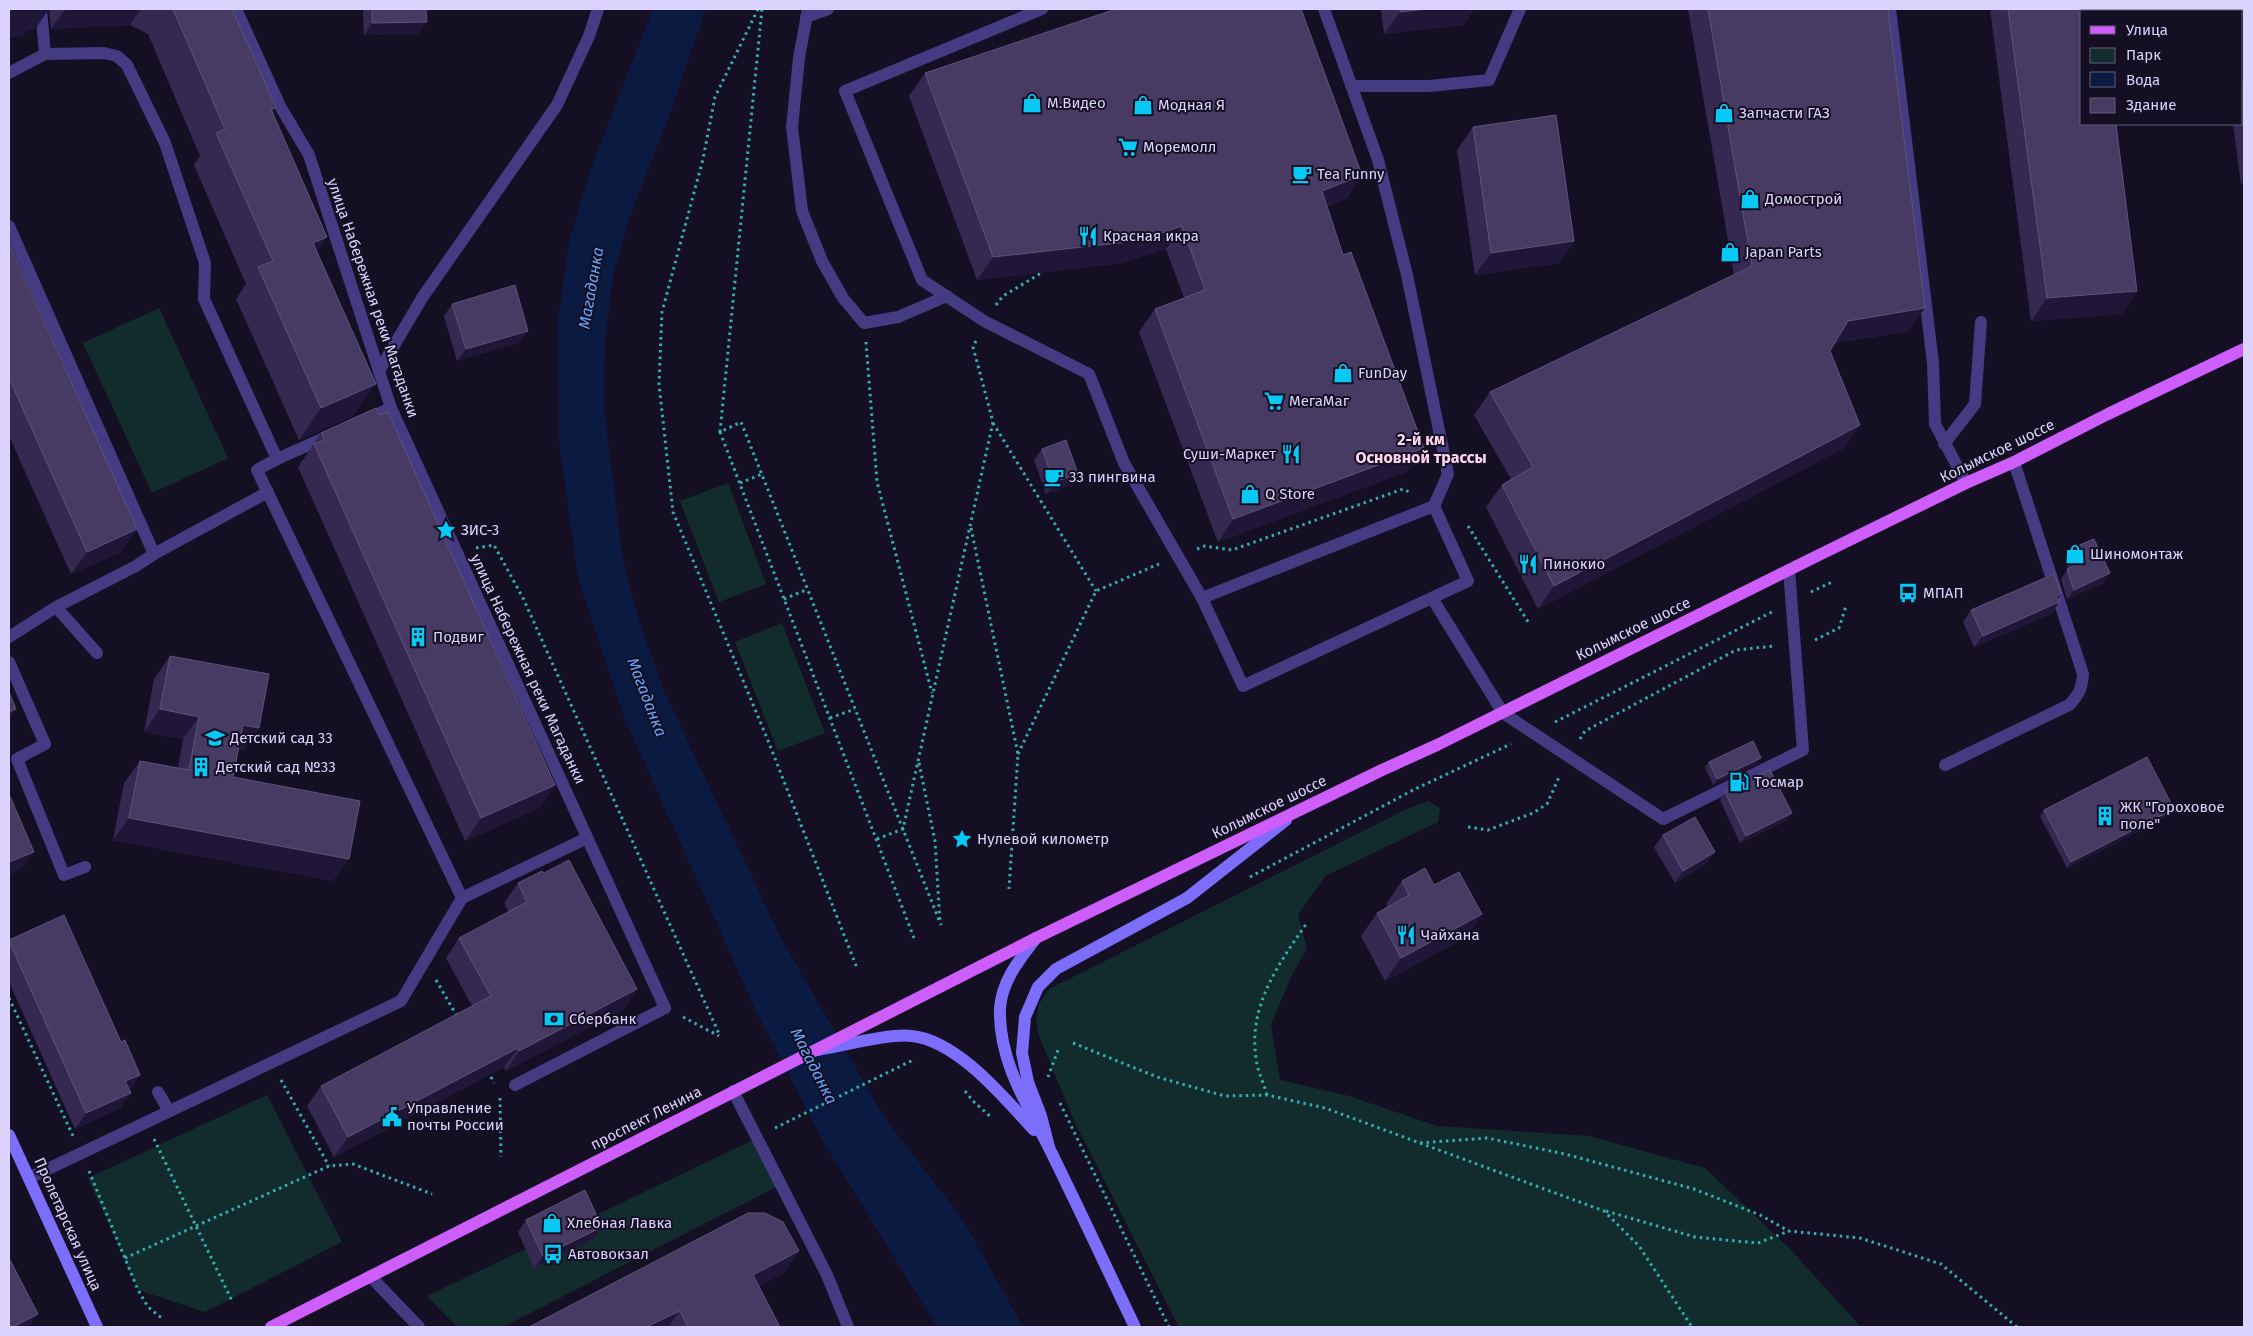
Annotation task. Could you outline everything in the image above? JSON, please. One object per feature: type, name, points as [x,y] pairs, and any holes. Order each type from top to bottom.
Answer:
[{"type":"main road","name":"Колымское шоссе","points":[[1036,938],[1502,713],[1966,483],[2014,462],[2108,414],[2244,349]]},
{"type":"main road","name":"проспект Ленина","points":[[271,1327],[1036,938]]},
{"type":"street","points":[[41,9],[45,54]]},
{"type":"street","name":"улица Набережная реки Магаданки","points":[[236,9],[280,106],[308,155],[391,408],[665,1008]]},
{"type":"street","points":[[379,371],[422,298],[557,105],[589,36],[598,9]]},
{"type":"street","points":[[828,9],[807,13],[798,58],[792,127],[802,211],[822,261],[843,298],[864,322],[898,317],[947,296]]},
{"type":"street","points":[[1042,9],[845,91],[922,280],[984,321],[1090,374],[1124,463],[1202,598],[1244,686],[1468,581],[1434,506]]},
{"type":"street","points":[[1202,598],[1434,506],[1448,474],[1407,275],[1381,170],[1324,9]]},
{"type":"street","points":[[1351,86],[1429,86],[1489,80],[1520,9]]},
{"type":"street","points":[[1890,9],[1933,363],[1935,424],[1966,483]]},
{"type":"street","points":[[9,73],[45,54],[104,52],[117,56],[127,65],[165,143],[206,263],[204,300],[277,459]]},
{"type":"street","points":[[9,226],[154,554]]},
{"type":"street","points":[[1944,444],[1975,404],[1981,322]]},
{"type":"street","points":[[391,408],[277,459],[257,470],[462,898]]},
{"type":"street","points":[[1945,765],[2069,705],[2076,698],[2082,687],[2083,674],[2014,462]]},
{"type":"street","points":[[9,636],[56,607],[136,566],[154,554],[268,492]]},
{"type":"street","points":[[1432,598],[1502,713],[1663,819],[1803,750],[1789,570]]},
{"type":"street","points":[[56,607],[98,653]]},
{"type":"street","points":[[9,662],[45,744],[17,759],[64,874],[85,866]]},
{"type":"street","points":[[1049,1147],[1041,1116],[1028,1082],[1022,1053],[1025,1017],[1038,987],[1056,969],[1188,898],[1297,811]]},
{"type":"street","points":[[29,1178],[401,1001],[462,898],[587,838]]},
{"type":"street","points":[[1036,938],[1015,966],[1002,996],[1001,1022],[1005,1049],[1016,1085],[1049,1147],[1135,1327]]},
{"type":"street","points":[[515,1085],[665,1008]]},
{"type":"street","points":[[812,1051],[902,1036],[925,1038],[938,1044],[984,1076],[1049,1147]]},
{"type":"street","points":[[734,1091],[827,1275],[848,1327]]},
{"type":"street","points":[[158,1092],[168,1111]]},
{"type":"street","name":"Пролетарская улица","points":[[9,1135],[97,1327]]},
{"type":"street","points":[[370,1276],[419,1327]]},
{"type":"path","points":[[758,9],[715,97],[703,159],[662,312],[659,384],[674,512],[767,738],[857,968]]},
{"type":"path","points":[[762,9],[720,432],[914,938]]},
{"type":"path","points":[[1043,272],[1003,296],[984,321],[973,347],[993,422],[1096,591]]},
{"type":"path","points":[[864,322],[877,482],[933,694]]},
{"type":"path","points":[[720,432],[741,422],[941,925],[935,841],[918,760]]},
{"type":"path","points":[[902,829],[993,422]]},
{"type":"path","points":[[740,483],[762,474]]},
{"type":"path","points":[[970,524],[1018,754],[1009,889]]},
{"type":"path","points":[[494,545],[524,598],[720,1036],[665,1008]]},
{"type":"path","points":[[1249,877],[1414,789],[1533,733],[1832,582]]},
{"type":"path","points":[[784,599],[808,589]]},
{"type":"path","points":[[1468,827],[1488,830],[1533,813],[1547,804],[1569,757],[1585,731],[1736,650],[1817,640],[1839,628],[1846,606]]},
{"type":"path","points":[[830,718],[855,708]]},
{"type":"path","points":[[877,839],[902,829]]},
{"type":"path","points":[[1267,1095],[1256,1059],[1257,1015],[1277,966],[1307,922]]},
{"type":"path","points":[[425,960],[462,1026]]},
{"type":"path","points":[[1073,1043],[1158,1077],[1225,1096],[1267,1095],[1325,1108],[1604,1211],[1695,1237],[1758,1243],[1789,1231]]},
{"type":"path","points":[[1044,1071],[1048,1078],[1058,1050]]},
{"type":"path","points":[[767,1132],[916,1059]]},
{"type":"path","points":[[271,1063],[330,1166]]},
{"type":"path","points":[[486,1068],[500,1093],[501,1157]]},
{"type":"path","points":[[500,1093],[515,1085]]},
{"type":"path","points":[[1057,1095],[1170,1327]]},
{"type":"path","points":[[973,1101],[998,1123]]},
{"type":"path","points":[[146,1122],[233,1303]]},
{"type":"path","points":[[1418,1143],[1487,1138],[1565,1154],[1694,1190],[1760,1215],[1789,1231],[1860,1238],[1941,1264],[2017,1327]]},
{"type":"path","points":[[124,1258],[330,1166],[353,1164],[432,1194]]},
{"type":"path","points":[[1604,1211],[1639,1246],[1692,1327]]},
{"type":"green space","points":[[159,308],[228,458],[152,493],[83,343]]},
{"type":"green space","points":[[728,483],[766,584],[719,602],[680,501]]},
{"type":"green space","points":[[782,623],[825,733],[778,751],[735,642]]},
{"type":"green space","points":[[1428,801],[1440,808],[1438,822],[1325,876],[1298,915],[1307,948],[1290,979],[1271,1025],[1280,1080],[1349,1096],[1437,1126],[1589,1136],[1705,1168],[1790,1249],[1861,1327],[1179,1327],[1075,1123],[1039,1036],[1036,1020],[1039,1004],[1049,989],[1407,809]]},
{"type":"green space","points":[[267,1095],[342,1242],[205,1312],[138,1290],[88,1178]]},
{"type":"green space","points":[[757,1138],[780,1185],[503,1327],[457,1327],[427,1296]]},
{"type":"water","name":"Магаданка","points":[[653,9],[706,9],[669,116],[630,216],[613,276],[605,342],[604,408],[623,562],[641,626],[664,691],[781,938],[884,1117],[963,1220],[1023,1327],[937,1327],[824,1143],[757,1013],[624,717],[578,577],[559,441],[558,321],[569,242],[593,163]]},
{"type":"building","points":[[173,9],[232,9],[276,107],[271,109],[327,237],[313,243],[376,384],[321,408],[258,267],[273,261],[216,133],[225,129]]},
{"type":"building","points":[[372,9],[426,9],[427,22],[372,23]]},
{"type":"building","name":"Моремолл","points":[[1116,9],[1301,9],[1362,175],[1322,191],[1343,255],[1351,252],[1424,448],[1233,519],[1155,309],[1205,290],[1182,226],[1137,241],[993,257],[925,73]]},
{"type":"building","points":[[1400,9],[1426,9],[1400,12]]},
{"type":"building","points":[[1708,9],[1888,9],[1925,308],[1848,321],[1830,351],[1860,425],[1554,586],[1502,485],[1533,467],[1490,392],[1752,266]]},
{"type":"building","points":[[2008,9],[2165,9],[2080,10],[2080,125],[2116,125],[2137,291],[2047,298]]},
{"type":"building","points":[[1556,115],[1574,241],[1491,253],[1473,127]]},
{"type":"building","points":[[9,243],[137,529],[87,552],[9,378]]},
{"type":"building","points":[[515,285],[528,331],[466,349],[452,304]]},
{"type":"building","name":"Подвиг","points":[[376,408],[379,415],[388,412],[555,785],[481,818],[314,444],[324,440],[321,433]]},
{"type":"building","points":[[1066,440],[1078,474],[1054,482],[1042,449]]},
{"type":"building","points":[[2094,539],[2110,573],[2074,590],[2067,569],[2078,564],[2070,549]]},
{"type":"building","points":[[2054,574],[2061,594],[2056,596],[2059,602],[1983,636],[1971,610]]},
{"type":"building","name":"Детский сад №33","points":[[170,656],[269,674],[259,728],[243,725],[233,777],[360,801],[349,859],[129,818],[140,761],[189,770],[199,717],[160,709]]},
{"type":"building","points":[[9,692],[16,709],[9,712]]},
{"type":"building","points":[[1753,741],[1761,758],[1717,779],[1709,762]]},
{"type":"building","name":"ЖК \"Гороховое поле\"","points":[[2147,757],[2174,809],[2071,862],[2044,810]]},
{"type":"building","points":[[1770,770],[1792,813],[1746,836],[1725,792]]},
{"type":"building","points":[[9,794],[34,852],[9,862]]},
{"type":"building","points":[[1695,817],[1715,852],[1683,871],[1663,835]]},
{"type":"building","points":[[569,860],[637,989],[519,1051],[518,1048],[348,1137],[321,1086],[491,996],[459,938],[527,902],[518,883],[542,871],[544,873]]},
{"type":"building","points":[[1425,868],[1434,885],[1459,872],[1482,914],[1401,958],[1377,913],[1409,895],[1402,881]]},
{"type":"building","points":[[64,915],[121,1042],[125,1040],[140,1075],[125,1081],[131,1093],[86,1113],[9,941]]},
{"type":"building","points":[[585,1190],[602,1227],[543,1256],[526,1220]]},
{"type":"building","points":[[748,1213],[765,1213],[783,1222],[799,1251],[753,1275],[780,1327],[688,1327],[680,1311],[646,1327],[529,1327]]},
{"type":"building","points":[[9,1258],[38,1314],[13,1327],[9,1327]]},
{"type":"place","name":"М.Видео","points":[[1032,103]]},
{"type":"place","name":"Модная Я","points":[[1143,105]]},
{"type":"place","name":"Запчасти ГАЗ","points":[[1724,113]]},
{"type":"place","name":"Моремолл","points":[[1128,147]]},
{"type":"place","name":"Tea Funny","points":[[1302,174]]},
{"type":"place","name":"Домострой","points":[[1750,199]]},
{"type":"place","name":"Красная икра","points":[[1088,236]]},
{"type":"place","name":"Japan Parts","points":[[1730,252]]},
{"type":"place","name":"FunDay","points":[[1343,373]]},
{"type":"place","name":"МегаМаг","points":[[1274,401]]},
{"type":"place","name":"Суши-Маркет","points":[[1291,454]]},
{"type":"place","name":"33 пингвина","points":[[1054,477]]},
{"type":"place","name":"Q Store","points":[[1250,494]]},
{"type":"place","name":"ЗИС-3","points":[[446,530]]},
{"type":"place","name":"Шиномонтаж","points":[[2075,554]]},
{"type":"place","name":"Пинокио","points":[[1528,564]]},
{"type":"place","name":"МПАП","points":[[1908,593]]},
{"type":"place","name":"Подвиг","points":[[418,637]]},
{"type":"place","name":"Детский сад 33","points":[[215,738]]},
{"type":"place","name":"Детский сад №33","points":[[201,767]]},
{"type":"place","name":"Тосмар","points":[[1739,782]]},
{"type":"place","name":"ЖК \"Гороховое поле\"","points":[[2105,816]]},
{"type":"place","name":"Нулевой километр","points":[[962,839]]},
{"type":"place","name":"Чайхана","points":[[1406,935]]},
{"type":"place","name":"Сбербанк","points":[[554,1019]]},
{"type":"place","name":"Управление почты России","points":[[392,1117]]},
{"type":"place","name":"Хлебная Лавка","points":[[552,1223]]},
{"type":"place","name":"Автовокзал","points":[[553,1254]]},
{"type":"district","name":"2-й км Основной трассы","points":[[1421,448]]}]
